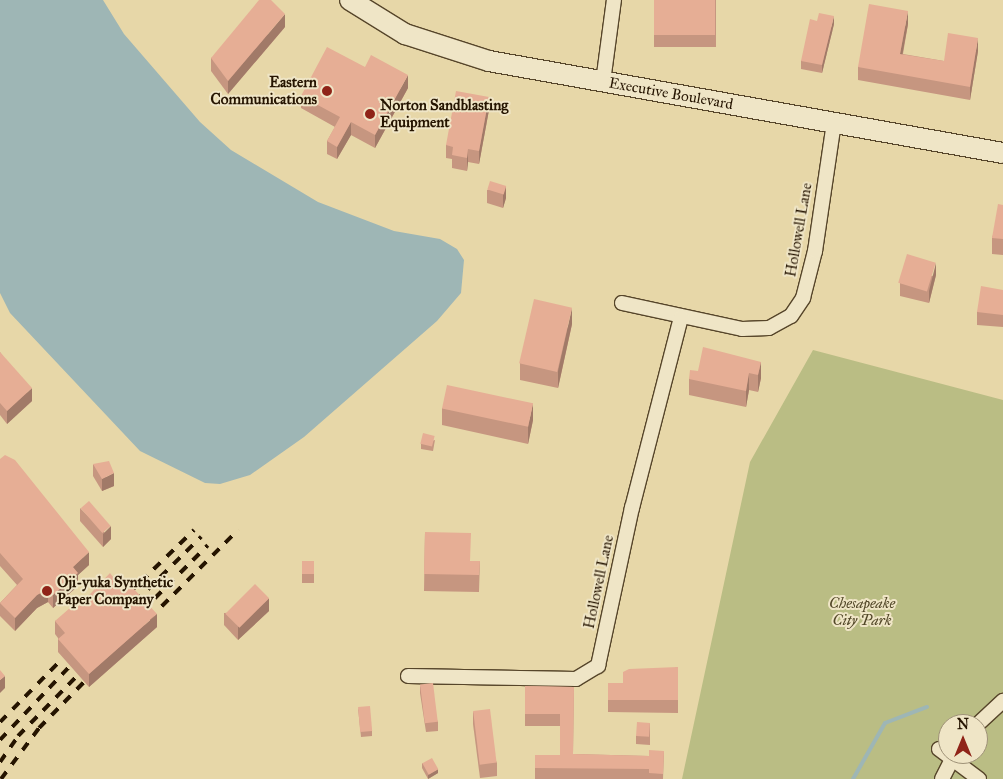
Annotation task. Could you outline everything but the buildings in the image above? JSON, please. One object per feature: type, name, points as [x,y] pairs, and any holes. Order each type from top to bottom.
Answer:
[{"type":"street","name":"Executive Boulevard","points":[[350,0],[405,34],[461,54],[603,82],[1003,153]]},
{"type":"street","points":[[603,82],[614,0]]},
{"type":"street","name":"Hollowell Lane","points":[[622,302],[681,317],[753,330],[783,322],[798,307],[815,251],[834,123]]},
{"type":"street","name":"Hollowell Lane","points":[[408,676],[576,679],[598,666],[632,508],[681,317]]},
{"type":"street","points":[[988,715],[1003,701]]},
{"type":"street","points":[[988,717],[1003,709]]},
{"type":"street","points":[[942,779],[950,764]]},
{"type":"street","points":[[963,764],[979,779]]},
{"type":"green space","name":"Chesapeake City Park","points":[[813,350],[1003,400],[1003,779],[682,779],[750,462]]},
{"type":"water","points":[[0,0],[103,0],[124,34],[200,122],[231,150],[318,202],[394,231],[440,239],[457,249],[464,260],[461,293],[437,321],[304,437],[250,475],[220,484],[205,483],[140,451],[10,313],[0,293]]},
{"type":"waterway","points":[[853,779],[885,723],[927,707]]},
{"type":"railway","points":[[128,594],[194,530]]},
{"type":"railway","points":[[149,619],[238,530]]},
{"type":"railway","points":[[135,602],[201,537]]},
{"type":"railway","points":[[142,611],[208,545]]},
{"type":"railway","points":[[0,722],[63,658]]},
{"type":"railway","points":[[0,740],[70,666]]},
{"type":"railway","points":[[0,762],[18,736],[78,675]]},
{"type":"railway","points":[[1,779],[39,728],[84,682]]},
{"type":"place","name":"Eastern Communications","points":[[327,91]]},
{"type":"place","name":"Norton Sandblasting Equipment","points":[[370,114]]},
{"type":"place","name":"Oji-yuka Synthetic Paper Company","points":[[47,591]]}]
